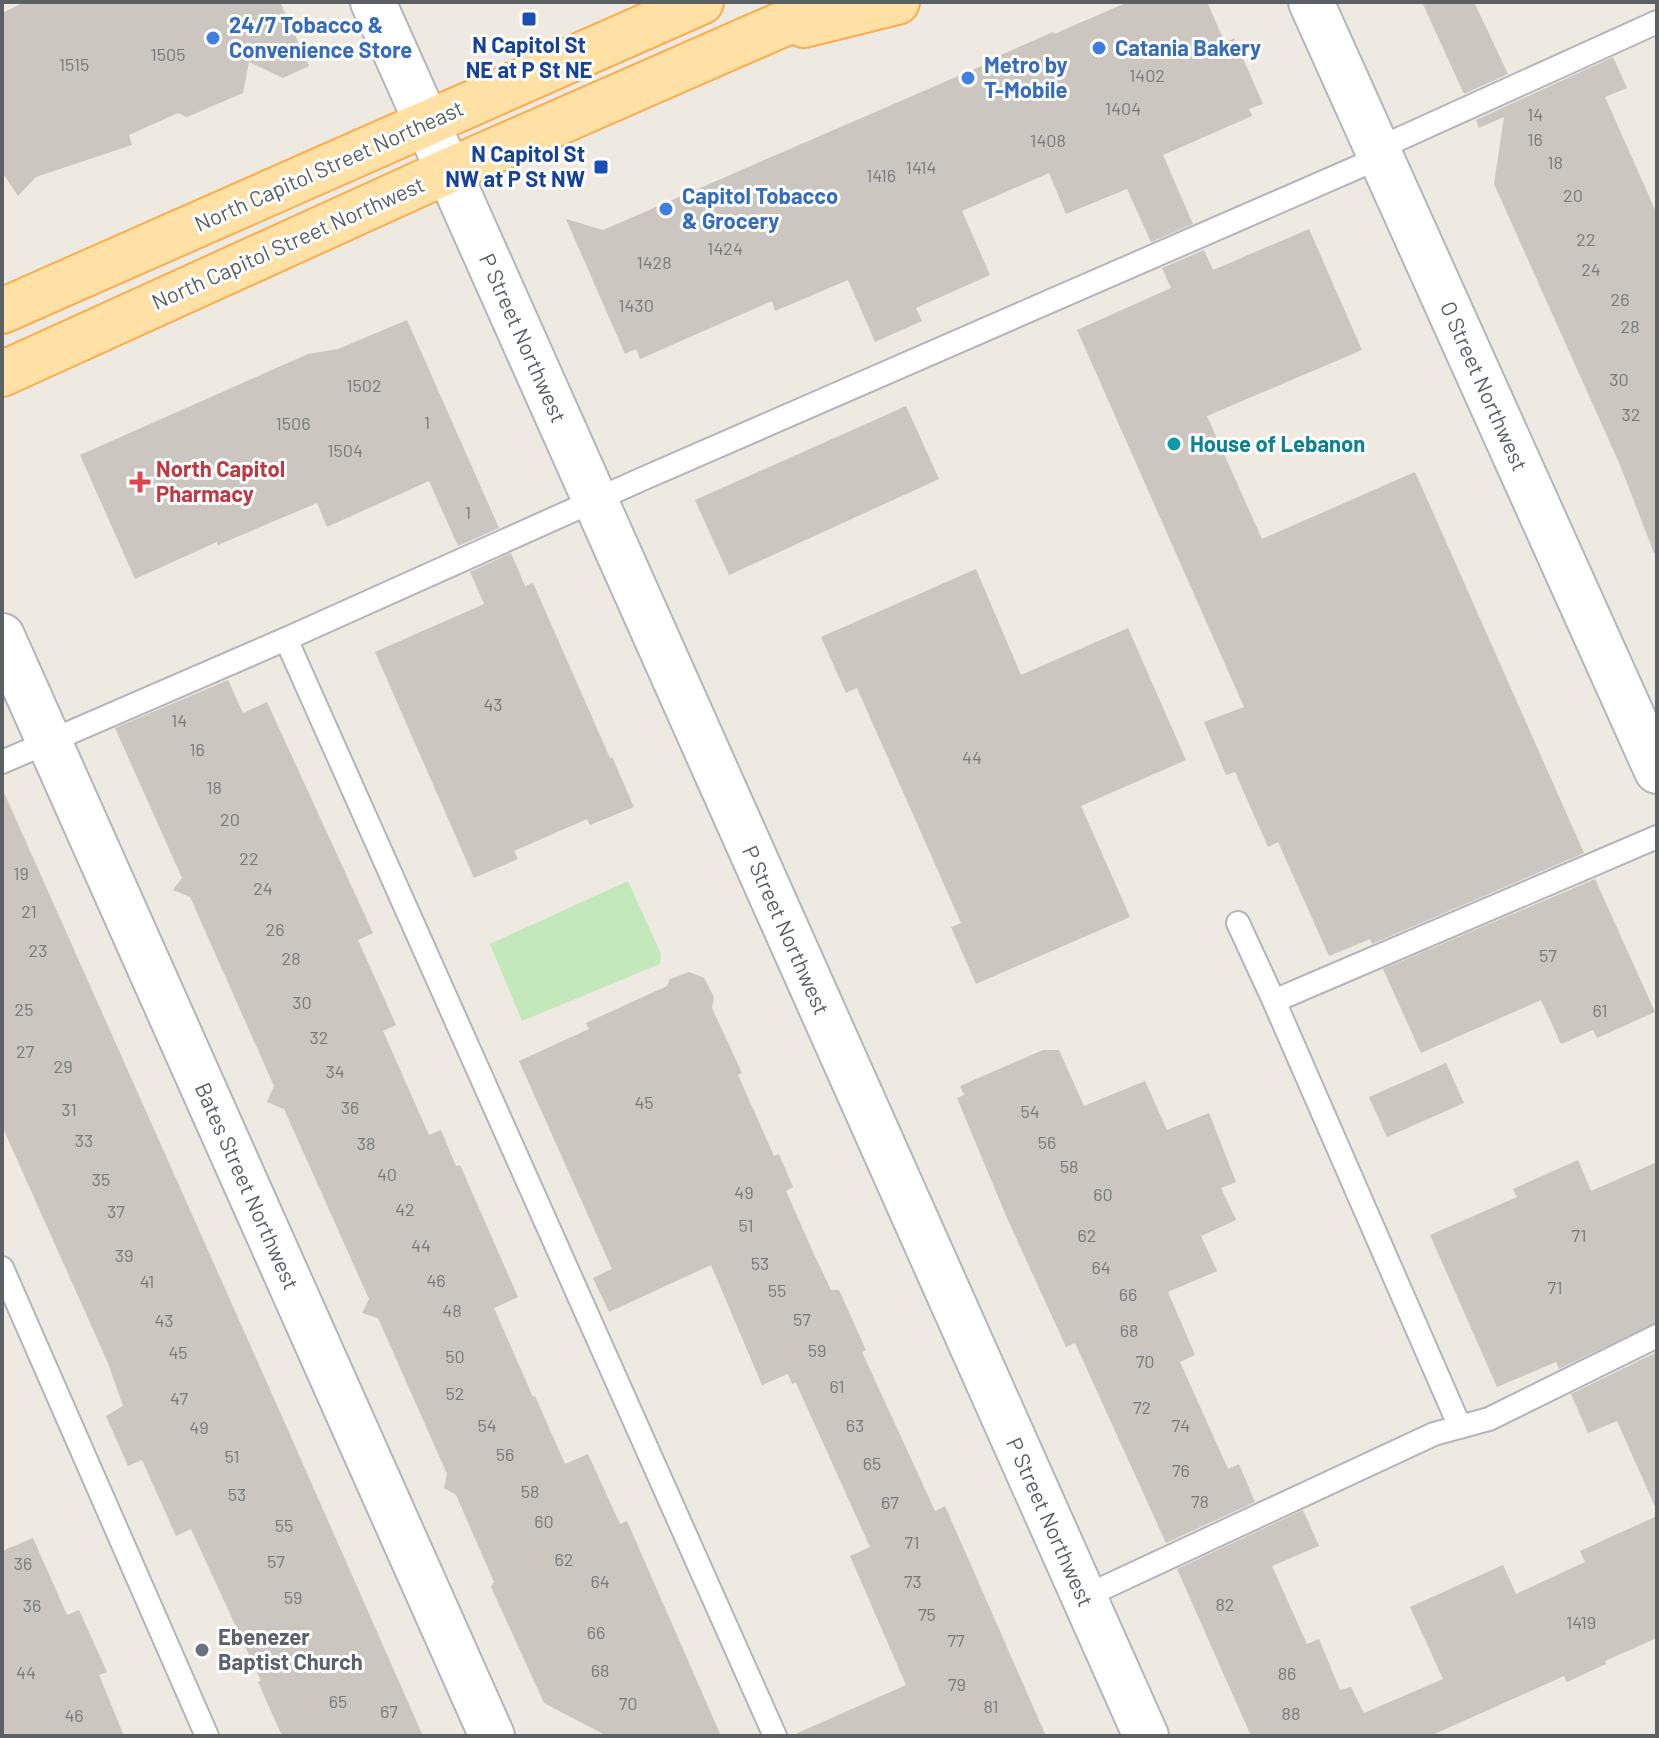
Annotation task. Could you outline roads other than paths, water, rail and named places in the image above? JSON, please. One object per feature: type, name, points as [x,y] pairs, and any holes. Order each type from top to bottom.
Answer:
[{"type":"main road","name":"North Capitol Street Northeast","points":[[2,311],[701,2]]},
{"type":"main road","name":"North Capitol Street Northwest","points":[[2,374],[448,171],[833,2]]},
{"type":"main road","name":"North Capitol Street Northwest","points":[[752,38],[897,2]]},
{"type":"street","name":"P Street Northwest","points":[[373,2],[1146,1736]]},
{"type":"street","name":"O Street Northwest","points":[[1311,2],[1657,771]]},
{"type":"street","name":"Bates Street Northwest","points":[[2,636],[492,1736]]},
{"type":"lane","points":[[2,762],[595,500],[999,334],[1657,22]]},
{"type":"lane","points":[[286,639],[775,1736]]},
{"type":"lane","points":[[1274,1001],[1657,837]]},
{"type":"lane","points":[[1238,923],[1460,1427]]},
{"type":"lane","points":[[2,1268],[207,1736]]},
{"type":"lane","points":[[1084,1597],[1434,1434],[1489,1419],[1657,1336]]},
{"type":"place","name":"N Capitol St NE at P St NE","points":[[529,19]]},
{"type":"place","name":"24/7 Tobacco & Convenience Store","points":[[213,38]]},
{"type":"place","name":"Catania Bakery","points":[[1099,48]]},
{"type":"place","name":"Metro by T-Mobile","points":[[968,78]]},
{"type":"place","name":"N Capitol St NW at P St NW","points":[[601,167]]},
{"type":"place","name":"Capitol Tobacco & Grocery","points":[[666,209]]},
{"type":"place","name":"House of Lebanon","points":[[1174,444]]},
{"type":"place","name":"North Capitol Pharmacy","points":[[140,482]]},
{"type":"place","name":"Ebenezer Baptist Church","points":[[202,1650]]}]
